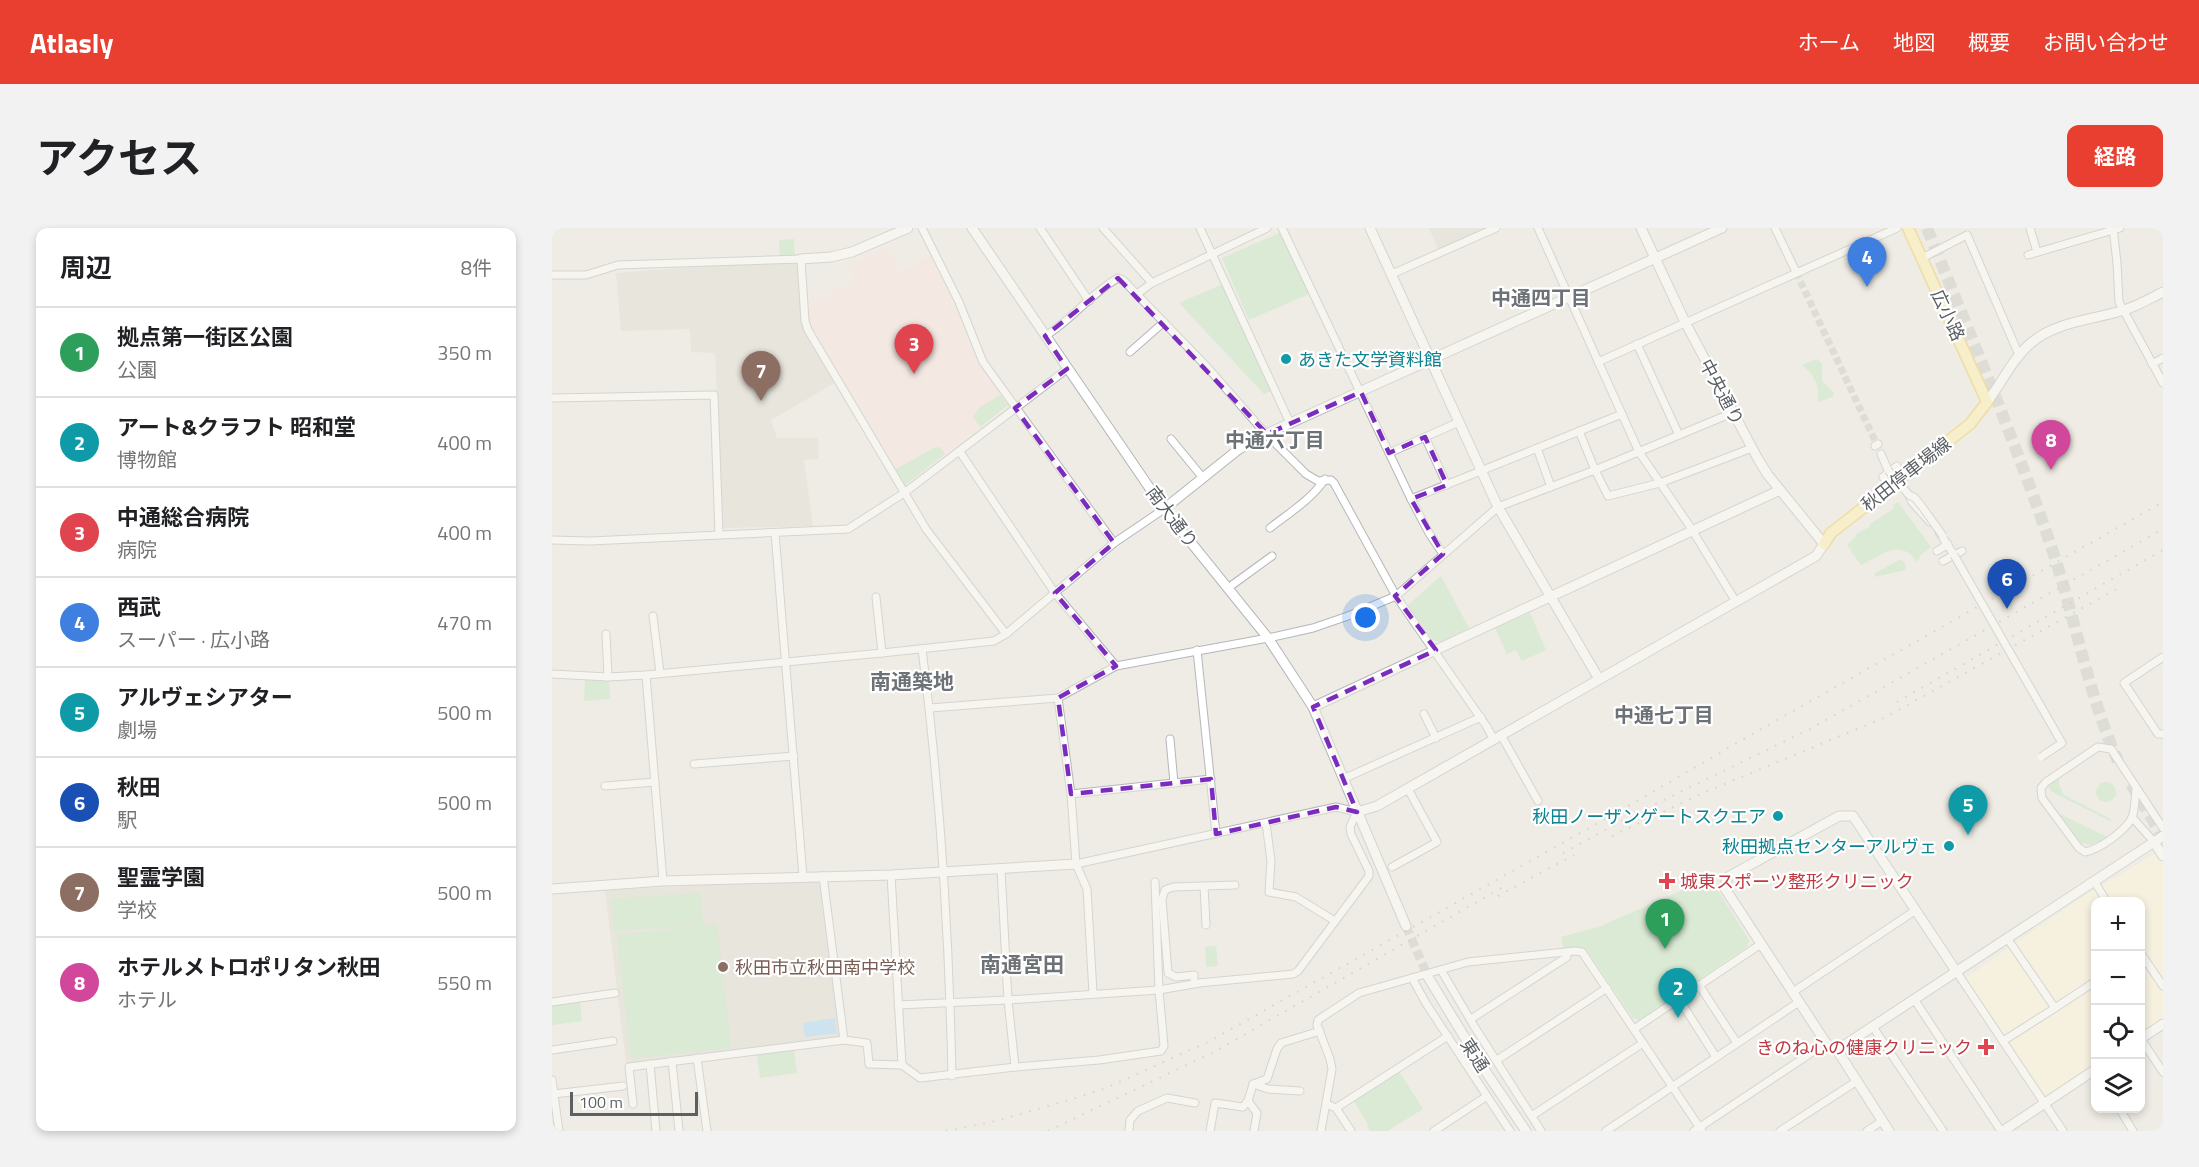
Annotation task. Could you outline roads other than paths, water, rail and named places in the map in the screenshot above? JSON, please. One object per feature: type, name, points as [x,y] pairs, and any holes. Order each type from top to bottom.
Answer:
[{"type":"main road","name":"広小路","points":[[1908,228],[1987,402]]},
{"type":"main road","name":"秋田停車場線","points":[[1824,544],[1831,532],[1961,431],[1976,417],[1987,402]]},
{"type":"street","points":[[552,275],[586,275],[618,265],[801,260],[831,257],[852,252],[891,231],[908,228]]},
{"type":"street","points":[[922,228],[959,302],[983,362],[1114,543]]},
{"type":"street","name":"南大通り","points":[[972,228],[1164,509],[1268,638],[1313,708],[1358,812]]},
{"type":"street","points":[[1103,228],[1152,283]]},
{"type":"street","points":[[1200,228],[1290,423]]},
{"type":"street","points":[[1137,294],[1152,283],[1267,228]]},
{"type":"street","points":[[1282,228],[1411,499],[1443,554]]},
{"type":"street","points":[[1370,228],[1498,507],[1599,679]]},
{"type":"street","points":[[1392,274],[1496,228]]},
{"type":"street","points":[[1538,228],[1639,452],[1693,532],[1736,603]]},
{"type":"street","name":"中央通り","points":[[1641,228],[1685,322],[1752,448],[1768,475],[1824,544]]},
{"type":"street","points":[[552,674],[608,677],[646,675],[994,641],[1006,634],[1114,543],[1164,509],[1239,449],[1290,423],[1722,228]]},
{"type":"street","points":[[1775,228],[1796,272]]},
{"type":"street","points":[[1598,362],[1897,228]]},
{"type":"street","points":[[2030,228],[2037,252]]},
{"type":"street","points":[[1044,229],[1089,301]]},
{"type":"street","points":[[2028,255],[2116,229],[2118,295],[2123,311],[2163,383]]},
{"type":"street","points":[[1922,258],[1967,236],[2019,356]]},
{"type":"street","points":[[801,260],[805,321],[808,330],[926,529],[1006,634]]},
{"type":"street","points":[[1045,336],[1069,320],[1109,283],[1118,278],[1137,294],[1306,474],[1318,481],[1324,479],[1335,483],[1396,596],[1497,738],[1538,801]]},
{"type":"street","points":[[1987,402],[2019,356],[2031,342],[2045,333],[2058,327],[2123,311],[2163,292]]},
{"type":"street","points":[[1130,352],[1164,322]]},
{"type":"street","points":[[1636,344],[1679,435]]},
{"type":"street","points":[[2152,364],[2163,358]]},
{"type":"street","points":[[552,540],[590,541],[848,529],[904,493],[1067,369]]},
{"type":"street","points":[[552,398],[714,395],[719,534]]},
{"type":"street","points":[[930,708],[1058,698],[1116,666],[1314,628],[1396,596],[1498,507],[1595,470],[1732,413]]},
{"type":"street","points":[[1411,499],[1622,414]]},
{"type":"street","points":[[1389,453],[1459,422]]},
{"type":"street","points":[[1579,431],[1608,496],[1660,483],[1752,448]]},
{"type":"street","points":[[1425,437],[1447,484]]},
{"type":"street","points":[[1171,439],[1203,478]]},
{"type":"street","points":[[1537,448],[1551,487]]},
{"type":"street","points":[[960,452],[1055,593],[1116,666]]},
{"type":"street","points":[[1881,454],[1886,474],[1915,498],[1943,536],[2062,743],[2041,757]]},
{"type":"street","points":[[1886,474],[1897,466]]},
{"type":"street","points":[[1270,528],[1301,506],[1324,479]]},
{"type":"street","points":[[1313,708],[1780,490]]},
{"type":"street","points":[[775,533],[803,877]]},
{"type":"street","points":[[552,889],[663,881],[891,875],[1076,864],[1336,807],[1358,812],[1377,806],[1408,789],[1736,603],[1816,556],[1824,544]]},
{"type":"street","points":[[1937,551],[1948,544]]},
{"type":"street","points":[[1943,561],[1962,550]]},
{"type":"street","points":[[1228,588],[1272,556]]},
{"type":"street","points":[[876,597],[882,653]]},
{"type":"street","points":[[653,616],[660,673]]},
{"type":"street","points":[[606,634],[608,677]]},
{"type":"street","points":[[922,649],[930,708],[943,871],[952,1076]]},
{"type":"street","points":[[1197,650],[1216,834]]},
{"type":"street","points":[[2163,657],[2124,683],[2157,734],[2163,734]]},
{"type":"street","points":[[646,675],[663,881]]},
{"type":"street","points":[[1058,698],[1071,794],[1076,864],[1087,889],[1093,993]]},
{"type":"street","points":[[1424,714],[1436,738]]},
{"type":"street","points":[[1344,779],[1481,717]]},
{"type":"street","points":[[1170,739],[1174,783]]},
{"type":"street","points":[[2136,789],[2132,817],[2119,832],[2092,851],[2085,852],[2079,848],[2042,798],[2041,788],[2046,782],[2098,747],[2111,749],[2163,828]]},
{"type":"street","points":[[694,764],[794,756]]},
{"type":"street","points":[[1071,794],[1211,779]]},
{"type":"street","points":[[605,786],[655,782]]},
{"type":"street","points":[[1392,867],[1437,842],[1408,789]]},
{"type":"street","points":[[898,1005],[1159,990],[1194,984],[1293,974],[1298,971],[1369,876],[1369,870],[1350,826],[1358,812]]},
{"type":"street","points":[[1358,812],[1406,926]]},
{"type":"street","points":[[1889,1131],[1837,1050],[1826,1043],[1724,887],[1728,877],[1839,816],[1853,816],[2063,1131]]},
{"type":"street","points":[[2132,817],[2163,855]]},
{"type":"street","points":[[1266,823],[1271,861],[1269,892],[1296,897],[1335,921]]},
{"type":"street","points":[[1837,1050],[2163,836]]},
{"type":"street","points":[[1001,870],[1008,1000],[1015,1067]]},
{"type":"street","points":[[891,875],[902,1065]]},
{"type":"street","points":[[823,876],[844,1040]]},
{"type":"street","points":[[2094,881],[2104,897]]},
{"type":"street","points":[[633,1104],[629,1066],[844,1040],[867,1043],[869,1064],[902,1065],[920,1078],[1099,1060],[1161,1051],[1164,1046],[1159,990],[1155,882]]},
{"type":"street","points":[[1194,984],[1194,975],[1176,977],[1168,973],[1162,899],[1166,890],[1173,887],[1235,885]]},
{"type":"street","points":[[1204,886],[1206,925]]},
{"type":"street","points":[[1793,992],[1916,910]]},
{"type":"street","points":[[2007,938],[2055,1008]]},
{"type":"street","points":[[1634,1029],[1761,944]]},
{"type":"street","points":[[1471,1019],[1567,957],[1566,952]]},
{"type":"street","points":[[1321,1131],[1332,1069],[1317,1025],[1318,1020],[1359,993],[1467,962],[1582,952],[1699,1130],[1826,1043]]},
{"type":"street","points":[[2145,959],[2163,986]]},
{"type":"street","points":[[1441,970],[1541,1131]]},
{"type":"street","name":"東通","points":[[1428,977],[1484,1069],[1526,1131]]},
{"type":"street","points":[[1412,978],[1510,1131]]},
{"type":"street","points":[[2003,1041],[2091,984]]},
{"type":"street","points":[[1700,985],[1737,1043]]},
{"type":"street","points":[[1497,1060],[1607,988]]},
{"type":"street","points":[[552,1002],[615,993]]},
{"type":"street","points":[[1679,999],[1716,1057]]},
{"type":"street","points":[[1914,999],[2002,1131],[2091,1073]]},
{"type":"street","points":[[1606,1131],[1799,1002]]},
{"type":"street","points":[[2145,1036],[2163,1024]]},
{"type":"street","points":[[1873,1026],[1943,1131]]},
{"type":"street","points":[[1253,1084],[1267,1080],[1281,1043],[1320,1031]]},
{"type":"street","points":[[1336,1108],[1448,1036]]},
{"type":"street","points":[[552,1050],[613,1041]]},
{"type":"street","points":[[1533,1115],[1643,1043]]},
{"type":"street","points":[[2145,1045],[2163,1072]]},
{"type":"street","points":[[697,1058],[706,1131]]},
{"type":"street","points":[[672,1061],[679,1131]]},
{"type":"street","points":[[650,1064],[656,1131]]},
{"type":"street","points":[[552,1080],[560,1131]]},
{"type":"street","points":[[1780,1131],[1857,1081]]},
{"type":"street","points":[[1253,1084],[1268,1089],[1300,1091]]},
{"type":"street","points":[[1210,1131],[1215,1102],[1243,1107],[1248,1101],[1253,1084]]},
{"type":"street","points":[[554,1094],[623,1086]]},
{"type":"street","points":[[1434,1131],[1487,1096]]},
{"type":"street","points":[[1128,1131],[1130,1120],[1138,1111],[1167,1098],[1195,1103]]},
{"type":"street","points":[[1248,1101],[1257,1113],[1254,1131]]},
{"type":"street","points":[[1326,1104],[1336,1108],[1351,1131]]},
{"type":"street","points":[[2121,1113],[2133,1131]]},
{"type":"street","points":[[1867,1131],[1882,1121]]},
{"type":"water","points":[[835,1018],[837,1033],[805,1037],[803,1023]]},
{"type":"tunnel","points":[[1927,228],[2039,511],[2061,578],[2098,710],[2118,761]]},
{"type":"tunnel","points":[[1796,272],[1877,445]]},
{"type":"tunnel","points":[[2131,784],[2163,837]]},
{"type":"tunnel","points":[[1406,926],[1428,977]]},
{"type":"railway","points":[[946,1131],[996,1121],[1106,1088],[1210,1041],[2163,502]]},
{"type":"railway","points":[[1563,853],[1635,814],[1810,729],[2163,529]]},
{"type":"railway","points":[[1897,702],[2163,550]]},
{"type":"railway","points":[[1612,836],[1703,793],[1886,717],[2122,586]]},
{"type":"railway","points":[[1498,896],[1574,855]]},
{"type":"railway","points":[[1048,1131],[1214,1052],[1503,887]]},
{"type":"place","name":"西武","points":[[1867,287]]},
{"type":"place","name":"あきた文学資料館","points":[[1286,359]]},
{"type":"place","name":"中通総合病院","points":[[914,374]]},
{"type":"place","name":"聖霊学園","points":[[761,401]]},
{"type":"place","name":"ホテルメトロポリタン秋田","points":[[2051,470]]},
{"type":"place","name":"秋田","points":[[2007,609]]},
{"type":"place","name":"秋田ノーザンゲートスクエア","points":[[1778,816]]},
{"type":"place","name":"アルヴェシアター","points":[[1968,835]]},
{"type":"place","name":"秋田拠点センターアルヴェ","points":[[1949,846]]},
{"type":"place","name":"城東スポーツ整形クリニック","points":[[1667,881]]},
{"type":"place","name":"拠点第一街区公園","points":[[1665,949]]},
{"type":"place","name":"秋田市立秋田南中学校","points":[[723,967]]},
{"type":"place","name":"アート&クラフト 昭和堂","points":[[1678,1018]]},
{"type":"place","name":"きのね心の健康クリニック","points":[[1986,1047]]},
{"type":"district","name":"中通四丁目","points":[[1541,297]]},
{"type":"district","name":"中通六丁目","points":[[1275,439]]},
{"type":"district","name":"南通築地","points":[[912,681]]},
{"type":"district","name":"中通七丁目","points":[[1664,714]]},
{"type":"district","name":"南通宮田","points":[[1022,964]]}]
